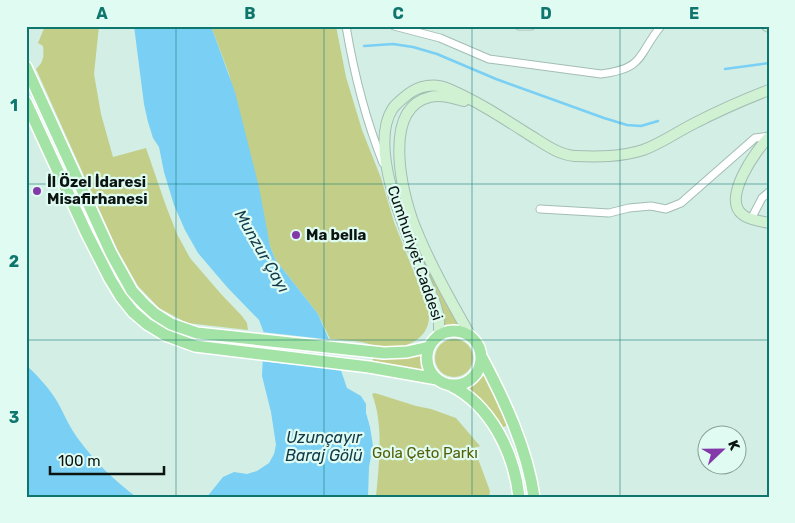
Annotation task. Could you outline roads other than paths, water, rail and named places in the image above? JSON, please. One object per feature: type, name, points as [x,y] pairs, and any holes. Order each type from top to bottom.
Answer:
[{"type":"main road","points":[[26,67],[111,254],[132,291],[150,309],[171,324],[197,333],[216,336],[371,353],[407,352],[429,347]]},
{"type":"main road","name":"Cumhuriyet Caddesi","points":[[439,335],[439,318],[436,306],[401,220],[389,175],[385,134],[388,121],[393,108],[411,92],[423,86],[436,85],[448,88],[479,104],[556,151],[574,156],[612,156],[644,150],[727,107],[769,90]]},
{"type":"main road","points":[[479,104],[442,96],[430,97],[410,108],[400,130],[401,163],[406,199],[430,260],[470,335],[479,346],[481,356],[499,392],[522,449],[529,470],[534,497]]},
{"type":"main road","points":[[26,102],[86,232],[110,279],[133,312],[147,324],[165,335],[188,344],[215,350],[369,367],[437,380],[450,385],[466,395],[482,410],[499,434],[513,467],[519,497]]},
{"type":"main road","points":[[769,136],[749,163],[737,191],[736,203],[739,211],[744,216],[769,223]]},
{"type":"main road","points":[[437,380],[426,358],[429,347],[439,335],[454,330],[470,335]]},
{"type":"main road","points":[[450,385],[462,384],[473,378],[480,368],[481,356]]},
{"type":"street","points":[[346,26],[351,58],[369,128],[389,175]]},
{"type":"street","points":[[394,26],[440,38],[489,59],[601,74],[618,71],[636,63],[661,26]]},
{"type":"street","points":[[519,26],[531,26]]},
{"type":"street","points":[[540,209],[609,214],[629,208],[651,206],[660,209],[672,208],[685,199],[755,138],[769,136]]},
{"type":"street","points":[[751,219],[762,198],[769,192]]},
{"type":"water","name":"Uzunçayır Baraj Gölü","points":[[134,26],[211,26],[235,92],[259,187],[270,246],[275,259],[318,314],[347,388],[361,396],[366,404],[373,446],[369,467],[368,497],[207,497],[223,477],[234,472],[247,474],[257,471],[269,463],[274,454],[276,445],[271,412],[262,376],[264,333],[259,320],[198,253],[174,205],[159,147],[153,138],[148,122]]},
{"type":"water","points":[[26,365],[51,393],[73,431],[92,456],[136,497],[26,497]]},
{"type":"waterway","points":[[364,46],[393,44],[413,47],[437,54],[496,79],[627,125],[641,126],[658,121]]},
{"type":"waterway","points":[[725,69],[769,63]]},
{"type":"place","name":"İl Özel İdaresi Misafirhanesi","points":[[37,191]]},
{"type":"place","name":"Ma bella","points":[[296,235]]},
{"type":"water label","name":"Munzur Çayı","points":[[262,251]]},
{"type":"park label","name":"Gola Çeto Parkı","points":[[425,453]]}]
